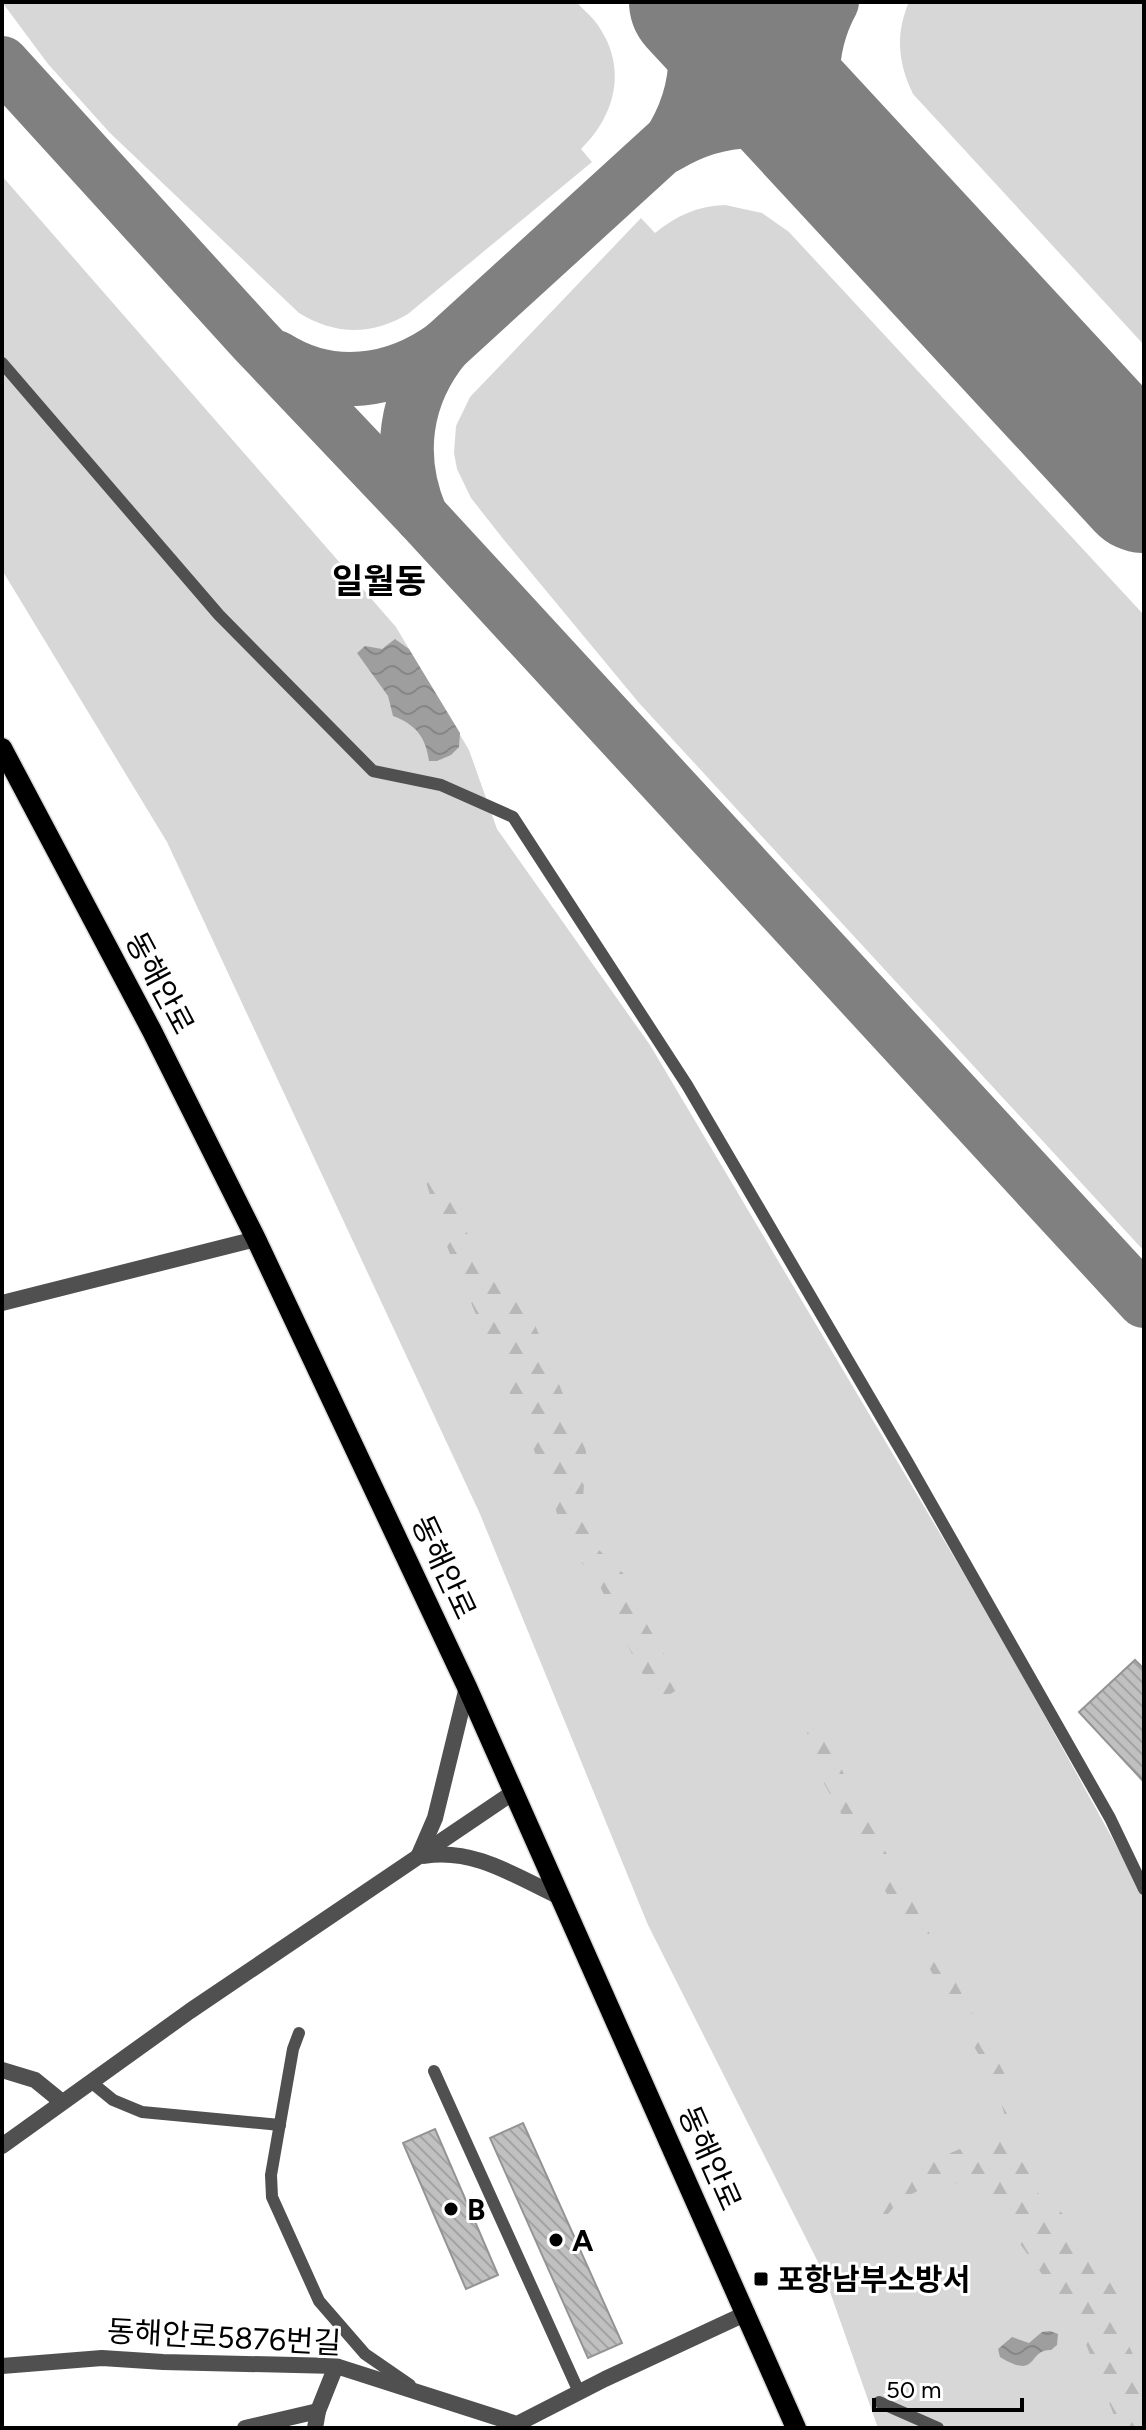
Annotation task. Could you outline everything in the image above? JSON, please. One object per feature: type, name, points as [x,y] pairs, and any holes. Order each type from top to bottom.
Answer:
[{"type":"main road","name":"동해안로","points":[[2,748],[152,1031],[256,1239],[467,1687],[796,2428]]},
{"type":"street","points":[[2,1303],[256,1239]]},
{"type":"street","points":[[418,1857],[435,1818],[467,1687]]},
{"type":"street","points":[[2,2146],[190,2011],[514,1792]]},
{"type":"street","points":[[418,1857],[453,1853],[481,1860],[560,1897]]},
{"type":"street","points":[[2,2070],[35,2080],[62,2102]]},
{"type":"street","name":"동해안로5876번길","points":[[2,2366],[102,2358],[341,2367],[517,2424],[747,2313]]},
{"type":"street","points":[[245,2428],[316,2420],[329,2383],[341,2367]]},
{"type":"lane","points":[[2,363],[219,615],[373,771],[441,785],[513,817],[687,1085],[907,1461],[1110,1818],[1144,1889]]},
{"type":"lane","points":[[299,2033],[293,2049],[271,2175],[272,2197],[319,2301],[365,2354],[419,2392]]},
{"type":"lane","points":[[434,2071],[579,2392]]},
{"type":"lane","points":[[91,2082],[113,2100],[142,2112],[280,2125]]},
{"type":"lane","points":[[341,2367],[365,2354]]},
{"type":"lane","points":[[879,2402],[938,2428]]},
{"type":"green space","points":[[2,2],[576,2],[596,22],[609,46],[615,77],[613,93],[602,123],[581,149],[592,162],[408,314],[367,329],[340,329],[299,313],[109,132],[48,64]]},
{"type":"green space","points":[[909,2],[1144,2],[1144,345],[913,94],[904,71],[900,48]]},
{"type":"green space","points":[[2,176],[396,627],[469,750],[497,829],[650,1045],[998,1631],[1144,1896],[1144,2428],[878,2428],[823,2272],[648,1925],[480,1514],[167,842],[2,570]]},
{"type":"green space","points":[[725,205],[762,213],[789,232],[1144,615],[1144,1251],[639,703],[471,498],[457,469],[454,453],[456,426],[470,397],[641,218],[655,233],[688,213]]},
{"type":"green space","points":[[433,1161],[472,1244],[531,1315],[586,1451],[582,1517],[598,1549],[627,1577],[646,1623],[683,1686],[664,1698],[665,1714],[596,1578],[571,1552],[536,1455],[442,1235],[420,1162]]},
{"type":"green space","points":[[820,1723],[835,1757],[1011,2086],[1018,2122],[1007,2139],[1031,2171],[1022,2184],[1048,2199],[1079,2230],[1119,2298],[1126,2339],[1144,2379],[1144,2428],[1119,2428],[1078,2324],[1002,2219],[947,2176],[900,2200],[882,2221],[876,2199],[910,2171],[996,2133],[1007,2123],[996,2085],[802,1745],[811,1725]]},
{"type":"water","points":[[395,639],[409,649],[460,733],[459,747],[451,755],[437,761],[429,761],[422,738],[413,727],[393,716],[388,696],[357,653],[365,646],[382,649]]},
{"type":"water","points":[[1042,2332],[1058,2334],[1057,2345],[1038,2354],[1027,2365],[1012,2364],[1000,2357],[998,2349],[1012,2337],[1029,2343]]},
{"type":"building","points":[[1135,1660],[1144,1669],[1144,1782],[1079,1712]]},
{"type":"building","name":"A","points":[[523,2123],[622,2343],[588,2358],[490,2138]]},
{"type":"building","name":"B","points":[[435,2129],[498,2275],[466,2289],[403,2143]]},
{"type":"taxiway","points":[[687,2],[695,40],[694,76],[685,112],[667,146],[705,129],[744,122],[784,125],[824,140]]},
{"type":"taxiway","points":[[729,2],[759,5],[789,2]]},
{"type":"taxiway","points":[[445,346],[822,2]]},
{"type":"taxiway","points":[[824,140],[815,105],[813,70],[818,36],[832,2]]},
{"type":"taxiway","points":[[2,63],[255,341],[421,516],[1144,1301]]},
{"type":"taxiway","points":[[276,357],[318,375],[340,379],[362,378],[405,368],[445,346],[420,385],[408,428],[408,472],[421,516]]},
{"type":"runway","points":[[696,2],[1144,486]]},
{"type":"place","name":"B","points":[[451,2209]]},
{"type":"place","name":"A","points":[[556,2240]]},
{"type":"place","name":"포항남부소방서","points":[[761,2279]]},
{"type":"district","name":"일월동","points":[[379,581]]}]
